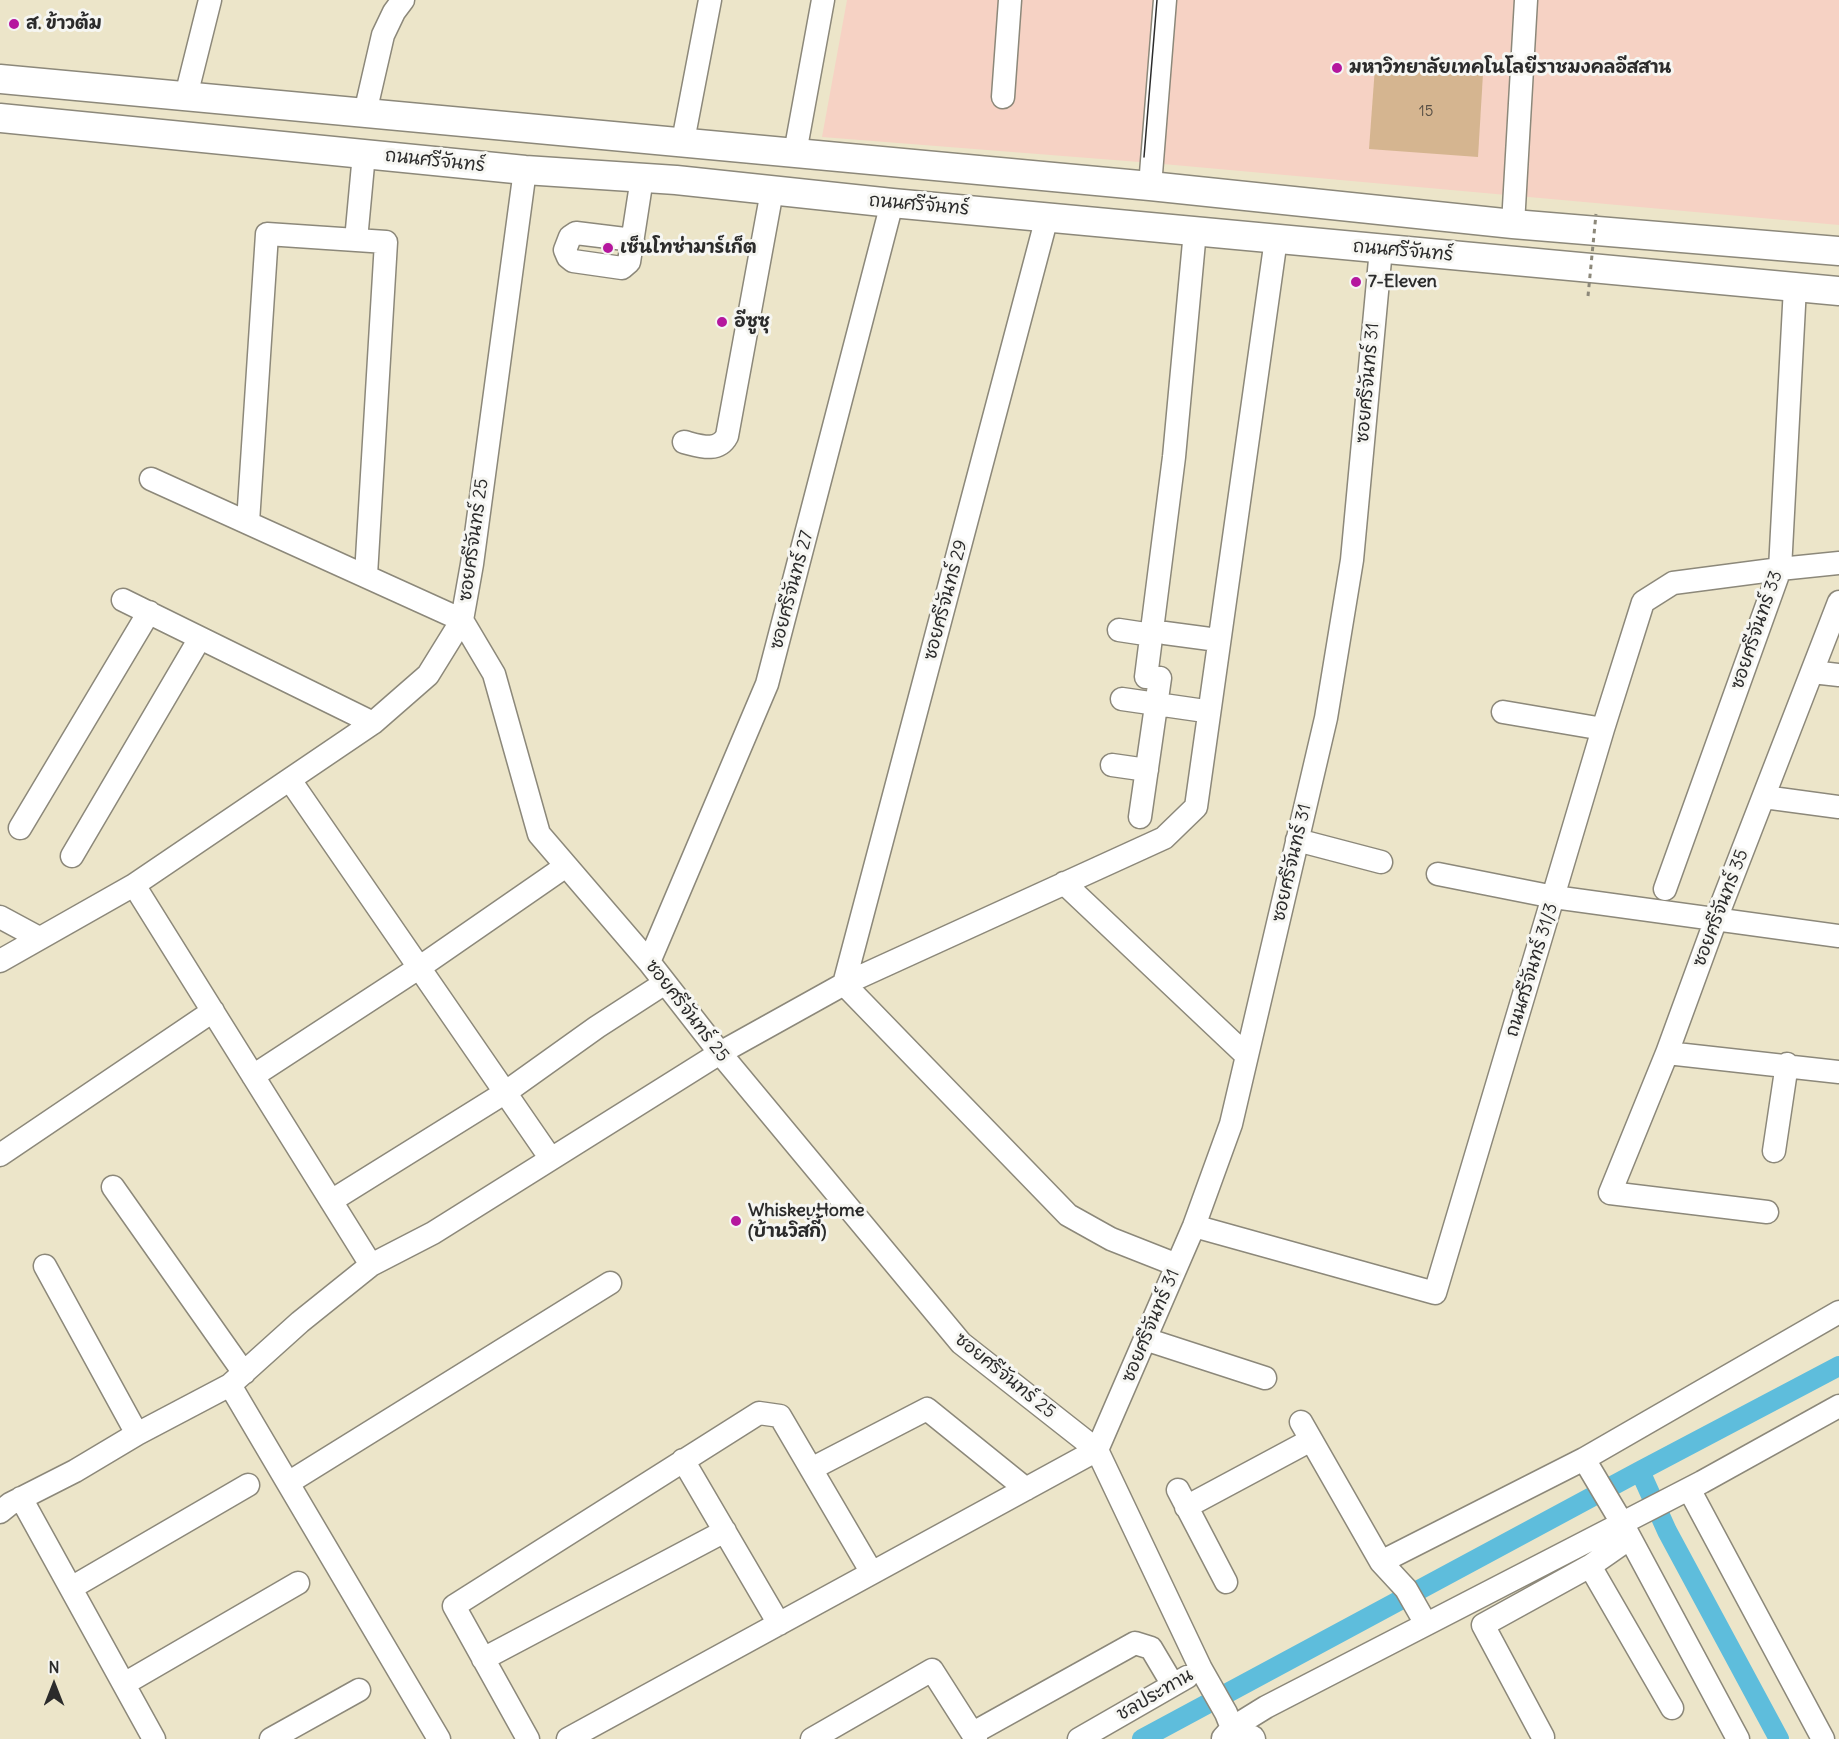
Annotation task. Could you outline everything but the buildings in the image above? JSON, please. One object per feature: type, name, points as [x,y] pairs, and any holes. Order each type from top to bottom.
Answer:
[{"type":"main road","name":"ถนนศรีจันทร์","points":[[0,79],[683,141],[1513,224],[1839,251]]},
{"type":"main road","name":"ถนนศรีจันทร์","points":[[0,118],[525,170],[676,180],[892,203],[1839,291]]},
{"type":"main road","points":[[676,180],[683,141]]},
{"type":"street","points":[[186,96],[210,0]]},
{"type":"street","points":[[365,113],[383,35],[394,12],[403,0]]},
{"type":"street","points":[[683,141],[710,0]]},
{"type":"street","points":[[795,153],[823,0]]},
{"type":"street","points":[[1003,97],[1010,0]]},
{"type":"street","points":[[1150,186],[1165,0]]},
{"type":"street","points":[[1513,224],[1526,0]]},
{"type":"street","points":[[356,240],[364,154]]},
{"type":"street","name":"ซอยศรีจันทร์ 25","points":[[525,170],[472,564],[462,620],[494,674],[539,834],[648,962],[720,1053],[961,1343],[1097,1450],[1201,1669],[1214,1691],[1227,1726]]},
{"type":"street","points":[[633,240],[642,178]]},
{"type":"street","points":[[684,442],[708,447],[716,446],[724,442],[727,436],[772,190]]},
{"type":"street","name":"ซอยศรีจันทร์ 27","points":[[648,962],[767,684],[892,203]]},
{"type":"street","name":"ซอยศรีจันทร์ 29","points":[[844,984],[1047,217]]},
{"type":"street","points":[[1140,817],[1160,678],[1146,676],[1158,634],[1189,458],[1203,232]]},
{"type":"street","points":[[248,522],[267,234],[386,242],[366,575]]},
{"type":"street","points":[[0,1512],[21,1498],[75,1471],[237,1379],[300,1322],[371,1265],[433,1233],[720,1053],[844,984],[1164,838],[1196,807],[1275,239]]},
{"type":"street","name":"ซอยศรีจันทร์ 31","points":[[1097,1450],[1194,1226],[1232,1124],[1326,718],[1352,560],[1381,249]]},
{"type":"street","name":"ซอยศรีจันทร์ 33","points":[[1665,889],[1780,569],[1796,287]]},
{"type":"street","points":[[0,961],[134,885],[373,723],[428,675],[462,620],[151,480]]},
{"type":"street","name":"ถนนศรีจันทร์ 31/3","points":[[1194,1226],[1435,1293],[1642,602],[1673,583],[1839,563]]},
{"type":"street","points":[[123,600],[373,723]]},
{"type":"street","name":"ซอยศรีจันทร์ 35","points":[[1767,1212],[1610,1193],[1667,1053],[1716,919],[1839,602]]},
{"type":"street","points":[[20,828],[149,612]]},
{"type":"street","points":[[1119,630],[1210,639]]},
{"type":"street","points":[[1158,634],[1160,665]]},
{"type":"street","points":[[72,856],[200,638]]},
{"type":"street","points":[[1812,672],[1839,675]]},
{"type":"street","points":[[1122,699],[1198,710]]},
{"type":"street","points":[[1503,712],[1603,729]]},
{"type":"street","points":[[1112,765],[1147,770]]},
{"type":"street","points":[[290,780],[552,1159]]},
{"type":"street","points":[[1764,797],[1839,807]]},
{"type":"street","points":[[1297,840],[1380,862]]},
{"type":"street","points":[[253,1076],[420,967],[566,866]]},
{"type":"street","points":[[1438,874],[1554,897],[1839,936]]},
{"type":"street","points":[[1064,883],[1247,1056]]},
{"type":"street","points":[[134,885],[371,1265]]},
{"type":"street","points":[[0,917],[39,938]]},
{"type":"street","points":[[332,1201],[506,1092],[597,1027],[665,983]]},
{"type":"street","points":[[844,984],[1068,1215],[1111,1239],[1177,1265]]},
{"type":"street","points":[[0,1155],[213,1011]]},
{"type":"street","points":[[1667,1053],[1839,1072]]},
{"type":"street","points":[[1774,1151],[1787,1065]]},
{"type":"street","points":[[113,1187],[237,1379],[288,1483],[439,1739]]},
{"type":"street","points":[[45,1266],[137,1434]]},
{"type":"street","points":[[288,1483],[610,1283]]},
{"type":"street","points":[[1381,1562],[1584,1459],[1839,1312]]},
{"type":"street","points":[[1145,1339],[1264,1378]]},
{"type":"street","points":[[1227,1726],[1266,1707],[1423,1619],[1630,1525],[1680,1493],[1839,1406]]},
{"type":"street","points":[[811,1469],[927,1409],[1026,1489]]},
{"type":"street","points":[[528,1739],[454,1606],[759,1413],[780,1416],[872,1573]]},
{"type":"street","points":[[1226,1582],[1182,1498],[1306,1431],[1381,1562],[1406,1589],[1423,1619]]},
{"type":"street","points":[[568,1739],[1097,1450]]},
{"type":"street","points":[[1584,1459],[1609,1502],[1630,1525],[1738,1739]]},
{"type":"street","points":[[683,1460],[779,1624]]},
{"type":"street","points":[[71,1588],[248,1485]]},
{"type":"street","points":[[1680,1493],[1824,1739]]},
{"type":"street","points":[[21,1498],[154,1739]]},
{"type":"street","points":[[1544,1737],[1483,1625],[1590,1566],[1630,1525]]},
{"type":"street","points":[[483,1659],[725,1531]]},
{"type":"street","points":[[1590,1566],[1672,1708]]},
{"type":"street","points":[[124,1684],[298,1583]]},
{"type":"street","points":[[812,1739],[932,1670],[974,1736],[1135,1643],[1151,1648],[1173,1685]]},
{"type":"street","name":"ชลประทาน","points":[[1079,1739],[1201,1669]]},
{"type":"street","points":[[271,1739],[359,1690]]},
{"type":"street","points":[[1227,1726],[1254,1739]]},
{"type":"path","points":[[1588,296],[1596,214]]},
{"type":"shaded area","name":"มหาวิทยาลัยเทคโนโลยีราชมงคลอีสสาน","points":[[847,0],[1839,0],[1839,225],[1152,163],[822,137]]},
{"type":"waterway","points":[[1142,1739],[1839,1366]]},
{"type":"waterway","points":[[1640,1471],[1667,1531],[1779,1739]]},
{"type":"tram line","points":[[1144,157],[1157,0]]},
{"type":"place","name":"ส. ข้าวต้ม","points":[[14,24]]},
{"type":"place","name":"มหาวิทยาลัยเทคโนโลยีราชมงคลอีสสาน","points":[[1337,68]]},
{"type":"place","name":"เซ็นโทซ่ามาร์เก็ต","points":[[608,248]]},
{"type":"place","name":"7-Eleven","points":[[1356,282]]},
{"type":"place","name":"อีซูซุ","points":[[722,322]]},
{"type":"place","name":"WhiskeyHome (บ้านวิสกี้)","points":[[736,1221]]}]
